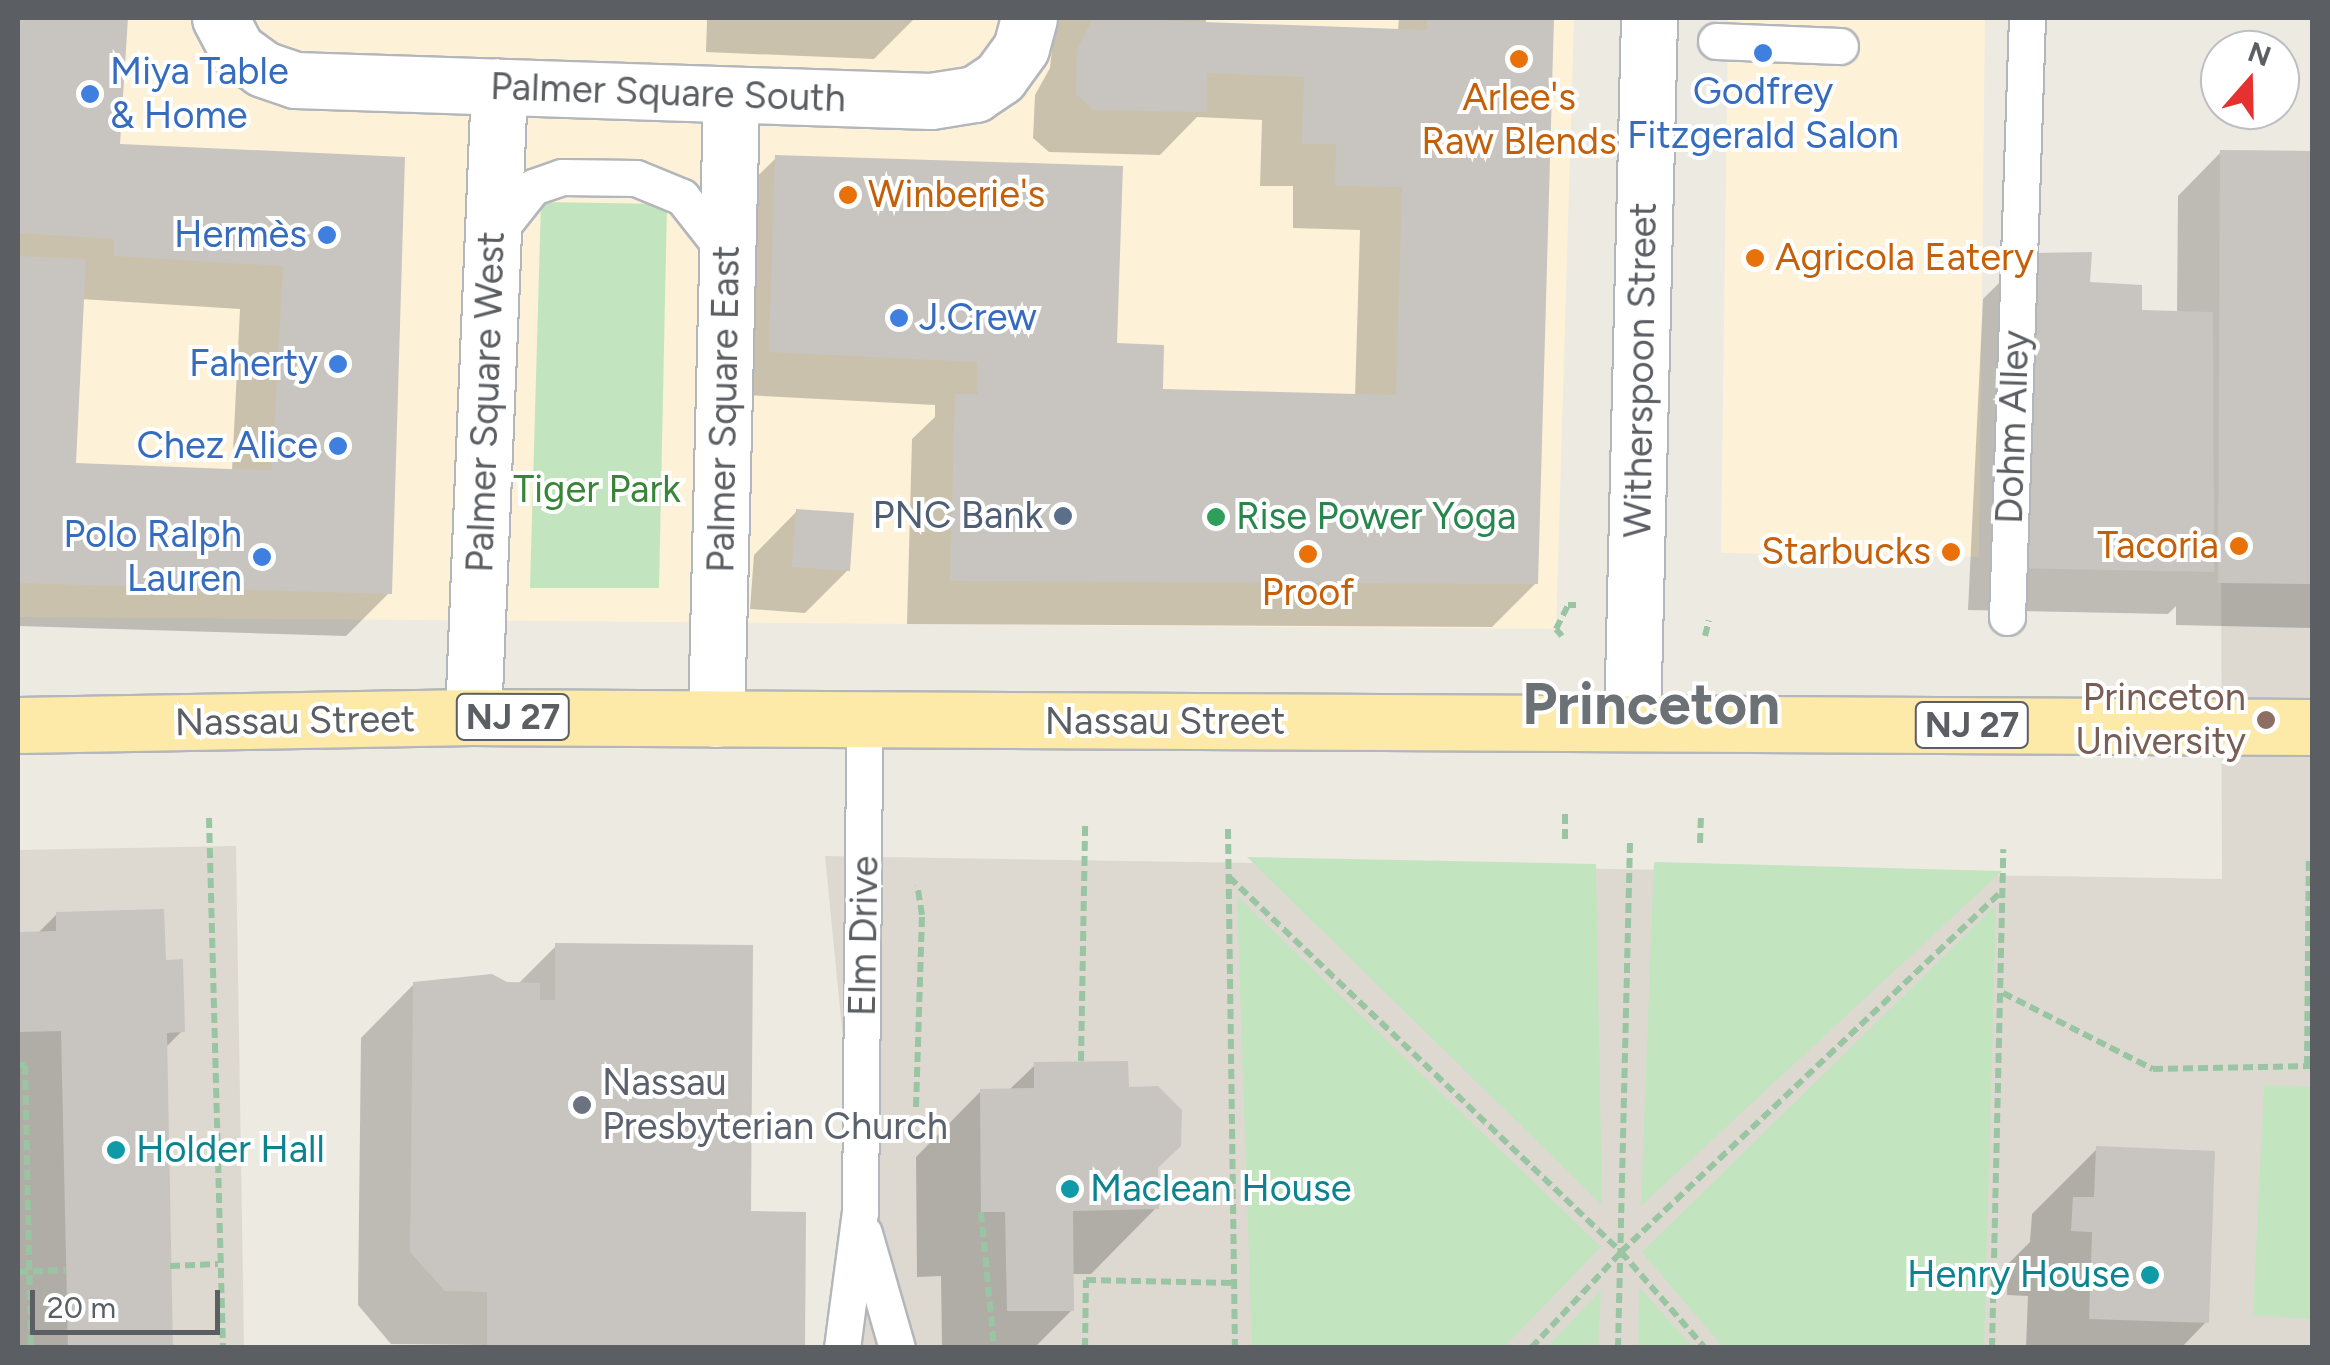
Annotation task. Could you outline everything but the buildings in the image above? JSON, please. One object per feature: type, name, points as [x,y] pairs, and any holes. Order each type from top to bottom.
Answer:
[{"type":"main road","name":"Nassau Street","points":[[18,724],[474,717],[2312,727]]},
{"type":"street","name":"Palmer Square South","points":[[220,18],[237,50],[263,70],[295,80],[731,99],[960,96],[1000,77],[1025,33]]},
{"type":"street","name":"Witherspoon Street","points":[[1632,724],[1649,18]]},
{"type":"street","name":"Palmer Square West","points":[[474,717],[499,86]]},
{"type":"street","name":"Palmer Square East","points":[[716,719],[731,99]]},
{"type":"lane","name":"Dohm Alley","points":[[2007,618],[2028,18]]},
{"type":"lane","points":[[1716,41],[1840,46]]},
{"type":"lane","points":[[492,238],[534,187],[562,177],[636,178],[682,197],[728,254]]},
{"type":"lane","name":"Elm Drive","points":[[842,1348],[860,1212],[864,720]]},
{"type":"lane","name":"Elm Drive","points":[[860,1212],[897,1348]]},
{"type":"path","points":[[1562,636],[1556,629],[1568,605]]},
{"type":"path","points":[[1705,636],[1709,620]]},
{"type":"path","points":[[1565,810],[1565,839]]},
{"type":"path","points":[[1700,843],[1701,814]]},
{"type":"path","points":[[209,818],[222,1348]]},
{"type":"path","points":[[1081,1062],[1085,824]]},
{"type":"path","points":[[1228,829],[1235,1348]]},
{"type":"path","points":[[1618,1348],[1630,841]]},
{"type":"path","points":[[1992,1348],[2004,993],[2003,850]]},
{"type":"path","points":[[2004,993],[2153,1069],[2310,1066],[2309,856]]},
{"type":"path","points":[[916,877],[922,916],[916,1114]]},
{"type":"path","points":[[1229,877],[1621,1252],[1706,1348]]},
{"type":"path","points":[[1530,1348],[1621,1252],[2002,891]]},
{"type":"path","points":[[18,1065],[25,1065],[30,1348]]},
{"type":"path","points":[[982,1212],[994,1348]]},
{"type":"path","points":[[18,1250],[28,1255]]},
{"type":"path","points":[[170,1266],[218,1264]]},
{"type":"path","points":[[18,1275],[66,1270]]},
{"type":"path","points":[[1085,1348],[1086,1280],[1234,1283]]},
{"type":"shaded area","points":[[18,18],[1574,18],[1556,629],[18,617]]},
{"type":"shaded area","points":[[1728,18],[1985,18],[1979,557],[1721,553]]},
{"type":"shaded area","name":"Princeton University","points":[[2220,150],[2312,151],[2312,1347],[842,1347],[860,1212],[825,856],[2222,879]]},
{"type":"shaded area","points":[[236,846],[244,1347],[18,1347],[18,850]]},
{"type":"green space","name":"Tiger Park","points":[[541,202],[667,204],[659,588],[530,588]]},
{"type":"green space","points":[[1247,857],[1596,864],[1602,1205]]},
{"type":"green space","points":[[1654,862],[2002,871],[1641,1206]]},
{"type":"green space","points":[[1237,896],[1601,1247],[1504,1347],[1252,1347]]},
{"type":"green space","points":[[1996,905],[1984,1347],[1723,1347],[1642,1252]]},
{"type":"green space","points":[[2264,1085],[2312,1087],[2312,1319],[2253,1315]]},
{"type":"green space","points":[[1639,1287],[1693,1347],[1638,1347]]},
{"type":"green space","points":[[1601,1290],[1598,1347],[1547,1347]]},
{"type":"place","name":"Godfrey Fitzgerald Salon","points":[[1763,53]]},
{"type":"place","name":"Arlee's Raw Blends","points":[[1519,59]]},
{"type":"place","name":"Miya Table & Home","points":[[90,94]]},
{"type":"place","name":"Winberie's","points":[[848,195]]},
{"type":"place","name":"Hermès","points":[[327,235]]},
{"type":"place","name":"Agricola Eatery","points":[[1755,258]]},
{"type":"place","name":"J.Crew","points":[[899,318]]},
{"type":"place","name":"Faherty","points":[[338,364]]},
{"type":"place","name":"Chez Alice","points":[[338,446]]},
{"type":"place","name":"PNC Bank","points":[[1063,516]]},
{"type":"place","name":"Rise Power Yoga","points":[[1216,517]]},
{"type":"place","name":"Tacoria","points":[[2239,546]]},
{"type":"place","name":"Starbucks","points":[[1951,552]]},
{"type":"place","name":"Proof","points":[[1308,554]]},
{"type":"place","name":"Polo Ralph Lauren","points":[[262,557]]},
{"type":"place","name":"Princeton University","points":[[2266,720]]},
{"type":"place","name":"Nassau Presbyterian Church","points":[[582,1105]]},
{"type":"place","name":"Holder Hall","points":[[116,1150]]},
{"type":"place","name":"Maclean House","points":[[1070,1189]]},
{"type":"place","name":"Henry House","points":[[2150,1275]]},
{"type":"district","name":"Princeton","points":[[1651,704]]}]
